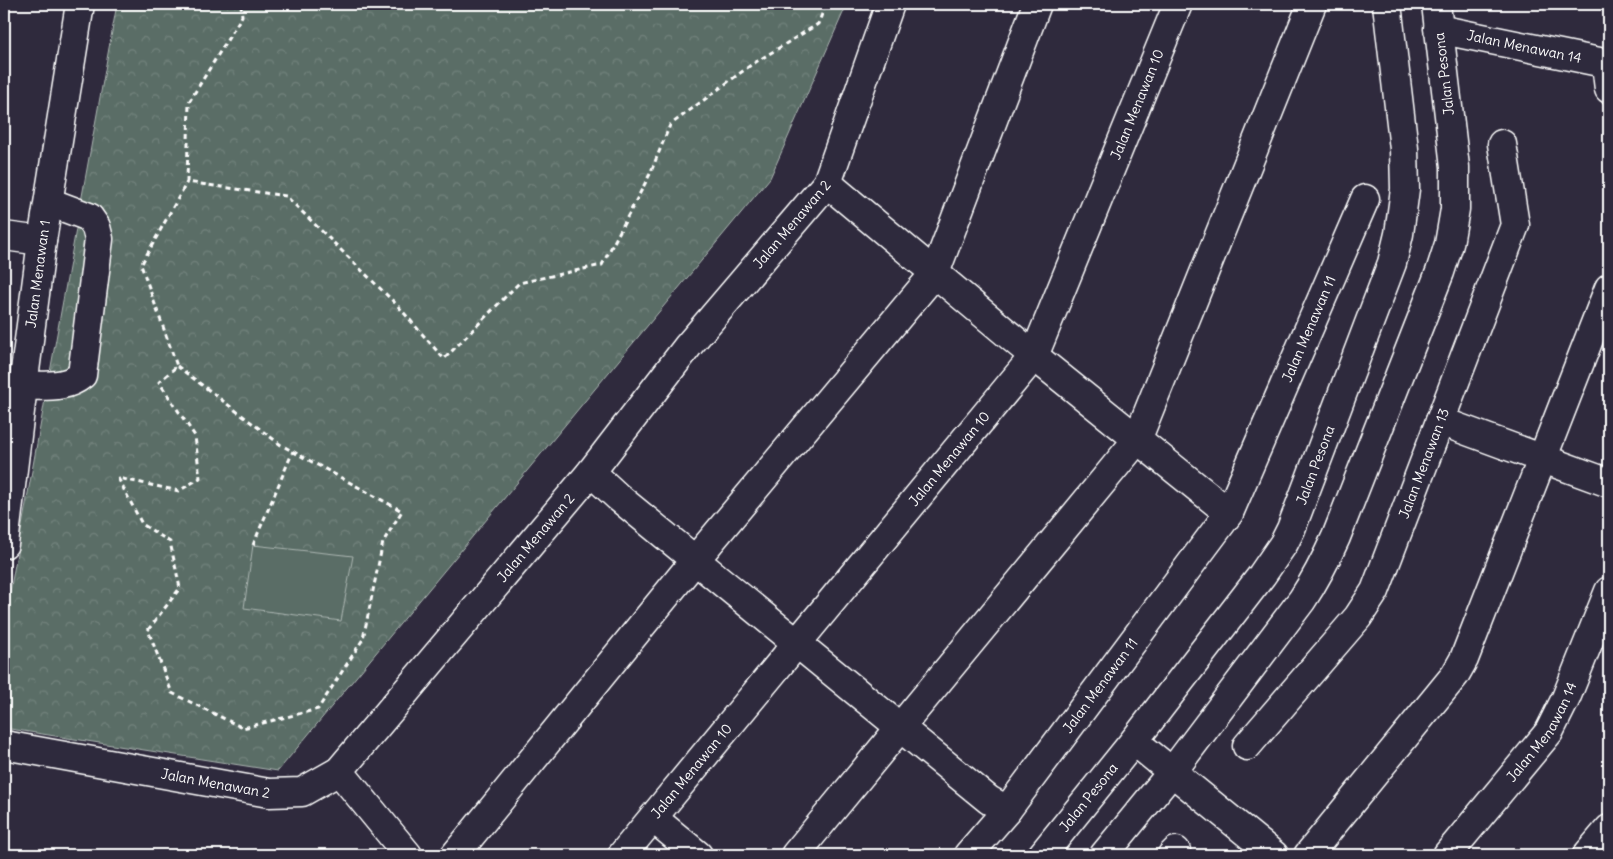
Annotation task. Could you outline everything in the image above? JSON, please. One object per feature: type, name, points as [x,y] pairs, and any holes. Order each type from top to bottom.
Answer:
[{"type":"street","name":"Jalan Menawan 1","points":[[4,544],[22,386],[42,241],[80,4]]},
{"type":"street","name":"Jalan Menawan 2","points":[[4,745],[269,794],[302,792],[339,771],[591,472],[688,346],[827,183],[890,4]]},
{"type":"street","points":[[454,855],[934,273],[1037,4]]},
{"type":"street","name":"Jalan Menawan 10","points":[[622,855],[1034,356],[1178,4]]},
{"type":"street","points":[[795,855],[1137,440],[1312,4]]},
{"type":"street","name":"Jalan Pesona","points":[[1042,855],[1134,741],[1262,576],[1291,529],[1392,263],[1400,234],[1405,189],[1404,148],[1387,4]]},
{"type":"street","name":"Jalan Pesona","points":[[1104,855],[1172,772],[1302,600],[1325,562],[1440,272],[1449,244],[1455,209],[1455,166],[1437,16]]},
{"type":"street","name":"Jalan Menawan 14","points":[[1437,16],[1608,72]]},
{"type":"street","name":"Jalan Menawan 13","points":[[1247,746],[1352,625],[1368,604],[1382,574],[1515,225],[1502,144]]},
{"type":"street","points":[[827,183],[1034,356],[1229,514]]},
{"type":"street","name":"Jalan Menawan 11","points":[[968,855],[1007,810],[1229,514],[1365,199]]},
{"type":"street","points":[[22,386],[66,385],[82,375],[99,239],[96,227],[89,217],[49,202]]},
{"type":"street","points":[[4,236],[42,241]]},
{"type":"street","points":[[1308,855],[1455,675],[1464,659],[1609,288]]},
{"type":"street","points":[[1440,421],[1609,483]]},
{"type":"street","points":[[591,472],[618,497],[989,800],[1007,810]]},
{"type":"street","name":"Jalan Menawan 14","points":[[1447,855],[1549,732],[1566,698],[1609,590]]},
{"type":"street","points":[[1134,741],[1274,855]]},
{"type":"street","points":[[339,771],[408,855]]},
{"type":"street","points":[[653,818],[698,855]]},
{"type":"street","points":[[1587,855],[1609,829]]},
{"type":"path","points":[[177,366],[159,382],[195,436],[200,478],[179,491],[118,478],[142,524],[170,542],[180,588],[148,630],[172,693],[243,728],[318,709],[363,639],[383,542],[402,511],[281,445],[177,366],[141,265],[187,182],[189,102],[242,16],[241,4]]},
{"type":"path","points":[[187,182],[286,196],[397,305],[444,359],[520,283],[602,265],[650,174],[670,125],[751,65],[818,24],[826,4]]},
{"type":"path","points":[[253,544],[293,451]]},
{"type":"green space","points":[[117,4],[847,4],[770,178],[278,771],[4,728],[4,625]]},
{"type":"green space","points":[[253,545],[353,556],[341,621],[244,608]]}]
